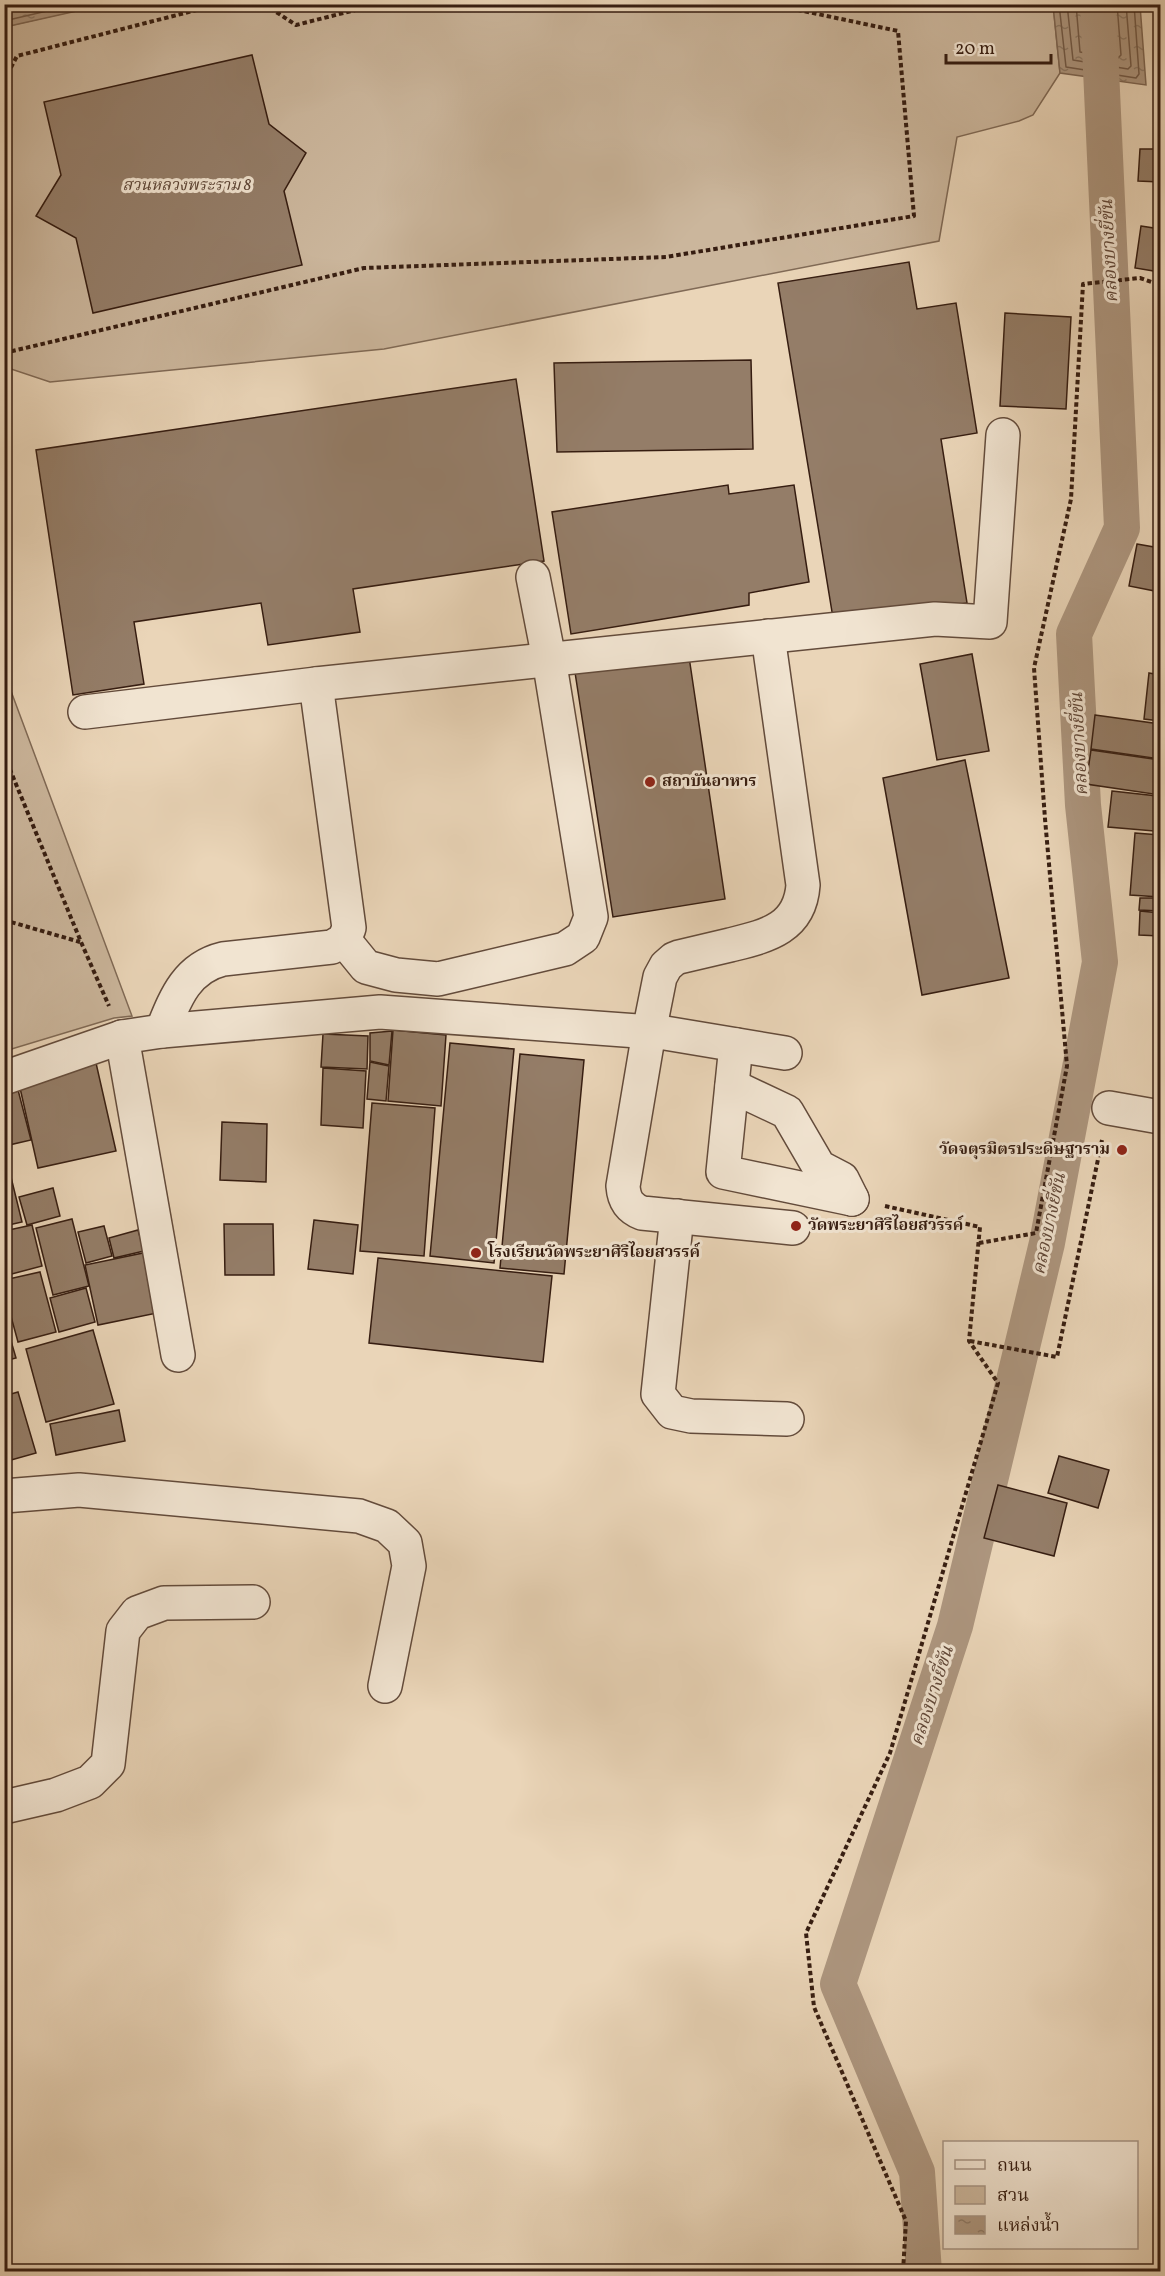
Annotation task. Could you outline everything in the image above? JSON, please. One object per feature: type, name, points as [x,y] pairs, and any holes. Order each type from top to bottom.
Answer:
[{"type":"street","points":[[85,711],[316,684],[935,619],[990,622],[1003,435]]},
{"type":"street","points":[[344,940],[366,967],[396,975],[438,979],[565,949],[584,937],[591,916],[549,659],[533,577]]},
{"type":"street","points":[[768,636],[803,885],[802,900],[785,924],[770,935],[674,959],[666,966],[660,977],[649,1032],[623,1197],[633,1209],[642,1213],[793,1228]]},
{"type":"street","points":[[162,1031],[182,988],[192,974],[207,964],[223,959],[332,948],[344,940],[349,928],[316,684]]},
{"type":"street","points":[[4,1078],[122,1037],[162,1031],[380,1012],[649,1032],[785,1053]]},
{"type":"street","points":[[122,1037],[178,1355]]},
{"type":"street","points":[[736,1045],[723,1172],[852,1199]]},
{"type":"street","points":[[732,1086],[788,1112],[819,1167],[842,1179],[852,1199]]},
{"type":"street","points":[[1109,1108],[1161,1117]]},
{"type":"street","points":[[676,1216],[658,1394],[672,1412],[681,1414],[787,1419]]},
{"type":"street","points":[[4,1496],[79,1490],[359,1516],[387,1526],[405,1543],[409,1566],[385,1686]]},
{"type":"street","points":[[4,1807],[57,1795],[90,1782],[108,1764],[123,1631],[136,1613],[164,1603],[253,1602]]},
{"type":"path","points":[[4,81],[17,56],[220,4]]},
{"type":"path","points":[[264,4],[296,25],[379,4]]},
{"type":"path","points":[[4,353],[364,268],[666,257],[914,216],[898,31],[770,4]]},
{"type":"path","points":[[979,1243],[1036,1233],[1067,1066],[1034,668],[1071,499],[1083,284],[1140,278],[1161,285]]},
{"type":"path","points":[[4,755],[122,1037]]},
{"type":"path","points":[[4,920],[81,942]]},
{"type":"path","points":[[969,1341],[1057,1357],[1109,1108]]},
{"type":"path","points":[[852,1199],[980,1227],[969,1341],[998,1383],[890,1753],[806,1933],[814,2007],[906,2221],[903,2271]]},
{"type":"green space","name":"สวนหลวงพระราม 8","points":[[104,4],[1053,4],[1060,73],[1033,115],[1019,121],[957,137],[939,241],[384,349],[50,382],[5,367],[4,27]]},
{"type":"green space","points":[[5,675],[132,1016],[114,1018],[5,1051]]},
{"type":"water","points":[[5,4],[104,4],[104,5],[5,27]]},
{"type":"water","points":[[1053,5],[1140,5],[1146,85],[1060,73]]},
{"type":"building","points":[[252,55],[269,124],[306,153],[284,191],[302,265],[93,313],[76,238],[36,216],[61,175],[44,102]]},
{"type":"building","points":[[1140,149],[1160,149],[1160,182],[1138,181]]},
{"type":"building","points":[[1141,226],[1160,229],[1160,272],[1135,268]]},
{"type":"building","points":[[909,262],[917,309],[956,303],[977,433],[941,439],[967,603],[834,624],[778,283]]},
{"type":"building","points":[[1005,313],[1071,317],[1066,409],[1000,406]]},
{"type":"building","points":[[751,360],[753,449],[557,452],[554,363]]},
{"type":"building","points":[[516,379],[544,561],[353,589],[360,632],[268,645],[261,603],[134,622],[144,684],[73,695],[36,450]]},
{"type":"building","points":[[728,485],[729,494],[794,485],[809,582],[749,593],[749,605],[571,634],[552,512]]},
{"type":"building","points":[[1137,544],[1160,548],[1160,592],[1129,586]]},
{"type":"building","name":"สถาบันอาหาร","points":[[688,650],[725,899],[613,917],[574,666]]},
{"type":"building","points":[[972,654],[989,751],[937,760],[920,664]]},
{"type":"building","points":[[1149,673],[1160,675],[1160,721],[1144,719]]},
{"type":"building","points":[[1095,715],[1160,724],[1160,759],[1091,749]]},
{"type":"building","points":[[1091,750],[1160,760],[1160,795],[1086,784]]},
{"type":"building","points":[[965,760],[1009,978],[922,995],[883,778]]},
{"type":"building","points":[[1112,791],[1157,796],[1154,831],[1108,827]]},
{"type":"building","points":[[1135,833],[1160,835],[1160,897],[1130,895]]},
{"type":"building","points":[[1140,898],[1160,898],[1160,911],[1139,910]]},
{"type":"building","points":[[1140,911],[1160,913],[1160,936],[1139,935]]},
{"type":"building","points":[[393,1030],[446,1035],[441,1106],[388,1101]]},
{"type":"building","points":[[392,1031],[389,1065],[370,1061],[370,1033]]},
{"type":"building","points":[[323,1034],[368,1036],[367,1069],[321,1067]]},
{"type":"building","points":[[450,1043],[514,1049],[494,1263],[430,1256]]},
{"type":"building","points":[[520,1054],[584,1060],[564,1274],[500,1268]]},
{"type":"building","points":[[370,1062],[389,1066],[386,1101],[367,1099]]},
{"type":"building","points":[[96,1063],[116,1151],[38,1168],[18,1079]]},
{"type":"building","points":[[323,1068],[366,1071],[363,1128],[321,1125]]},
{"type":"building","points":[[17,1086],[31,1140],[9,1145],[4,1125],[4,1089]]},
{"type":"building","points":[[372,1103],[435,1108],[424,1256],[360,1251]]},
{"type":"building","points":[[222,1122],[267,1124],[266,1182],[220,1180]]},
{"type":"building","points":[[9,1169],[22,1222],[4,1226],[4,1171]]},
{"type":"building","points":[[53,1188],[60,1216],[27,1225],[19,1197]]},
{"type":"building","points":[[72,1219],[89,1286],[53,1295],[36,1228]]},
{"type":"building","points":[[314,1220],[358,1225],[353,1274],[308,1269]]},
{"type":"building","points":[[224,1224],[273,1224],[274,1275],[225,1275]]},
{"type":"building","points":[[32,1225],[42,1266],[4,1276],[4,1231]]},
{"type":"building","points":[[104,1226],[112,1256],[86,1263],[78,1232]]},
{"type":"building","points":[[138,1230],[144,1251],[114,1258],[109,1238]]},
{"type":"building","points":[[148,1252],[162,1312],[98,1325],[85,1265]]},
{"type":"building","points":[[378,1258],[552,1276],[543,1362],[369,1343]]},
{"type":"building","points":[[40,1272],[56,1332],[18,1342],[4,1291],[4,1280]]},
{"type":"building","points":[[86,1288],[95,1322],[59,1332],[50,1298]]},
{"type":"building","points":[[4,1317],[16,1358],[4,1361]]},
{"type":"building","points":[[93,1330],[114,1404],[46,1422],[26,1349]]},
{"type":"building","points":[[18,1392],[36,1453],[4,1462],[4,1396]]},
{"type":"building","points":[[119,1410],[125,1441],[56,1455],[50,1424]]},
{"type":"building","points":[[1059,1456],[1109,1470],[1098,1508],[1048,1493]]},
{"type":"building","points":[[998,1485],[1067,1503],[1054,1556],[984,1538]]},
{"type":"waterway","name":"คลองบางยี่ขัน","points":[[924,2272],[917,2172],[838,1984],[955,1626],[1047,1243],[1100,962],[1083,805],[1074,634],[1122,528],[1098,4]]},
{"type":"place","name":"สถาบันอาหาร","points":[[650,782]]},
{"type":"place","name":"วัดจตุรมิตรประดิษฐาราม","points":[[1122,1150]]},
{"type":"place","name":"วัดพระยาศิริไอยสวรรค์","points":[[796,1226]]},
{"type":"place","name":"โรงเรียนวัดพระยาศิริไอยสวรรค์","points":[[476,1253]]}]
